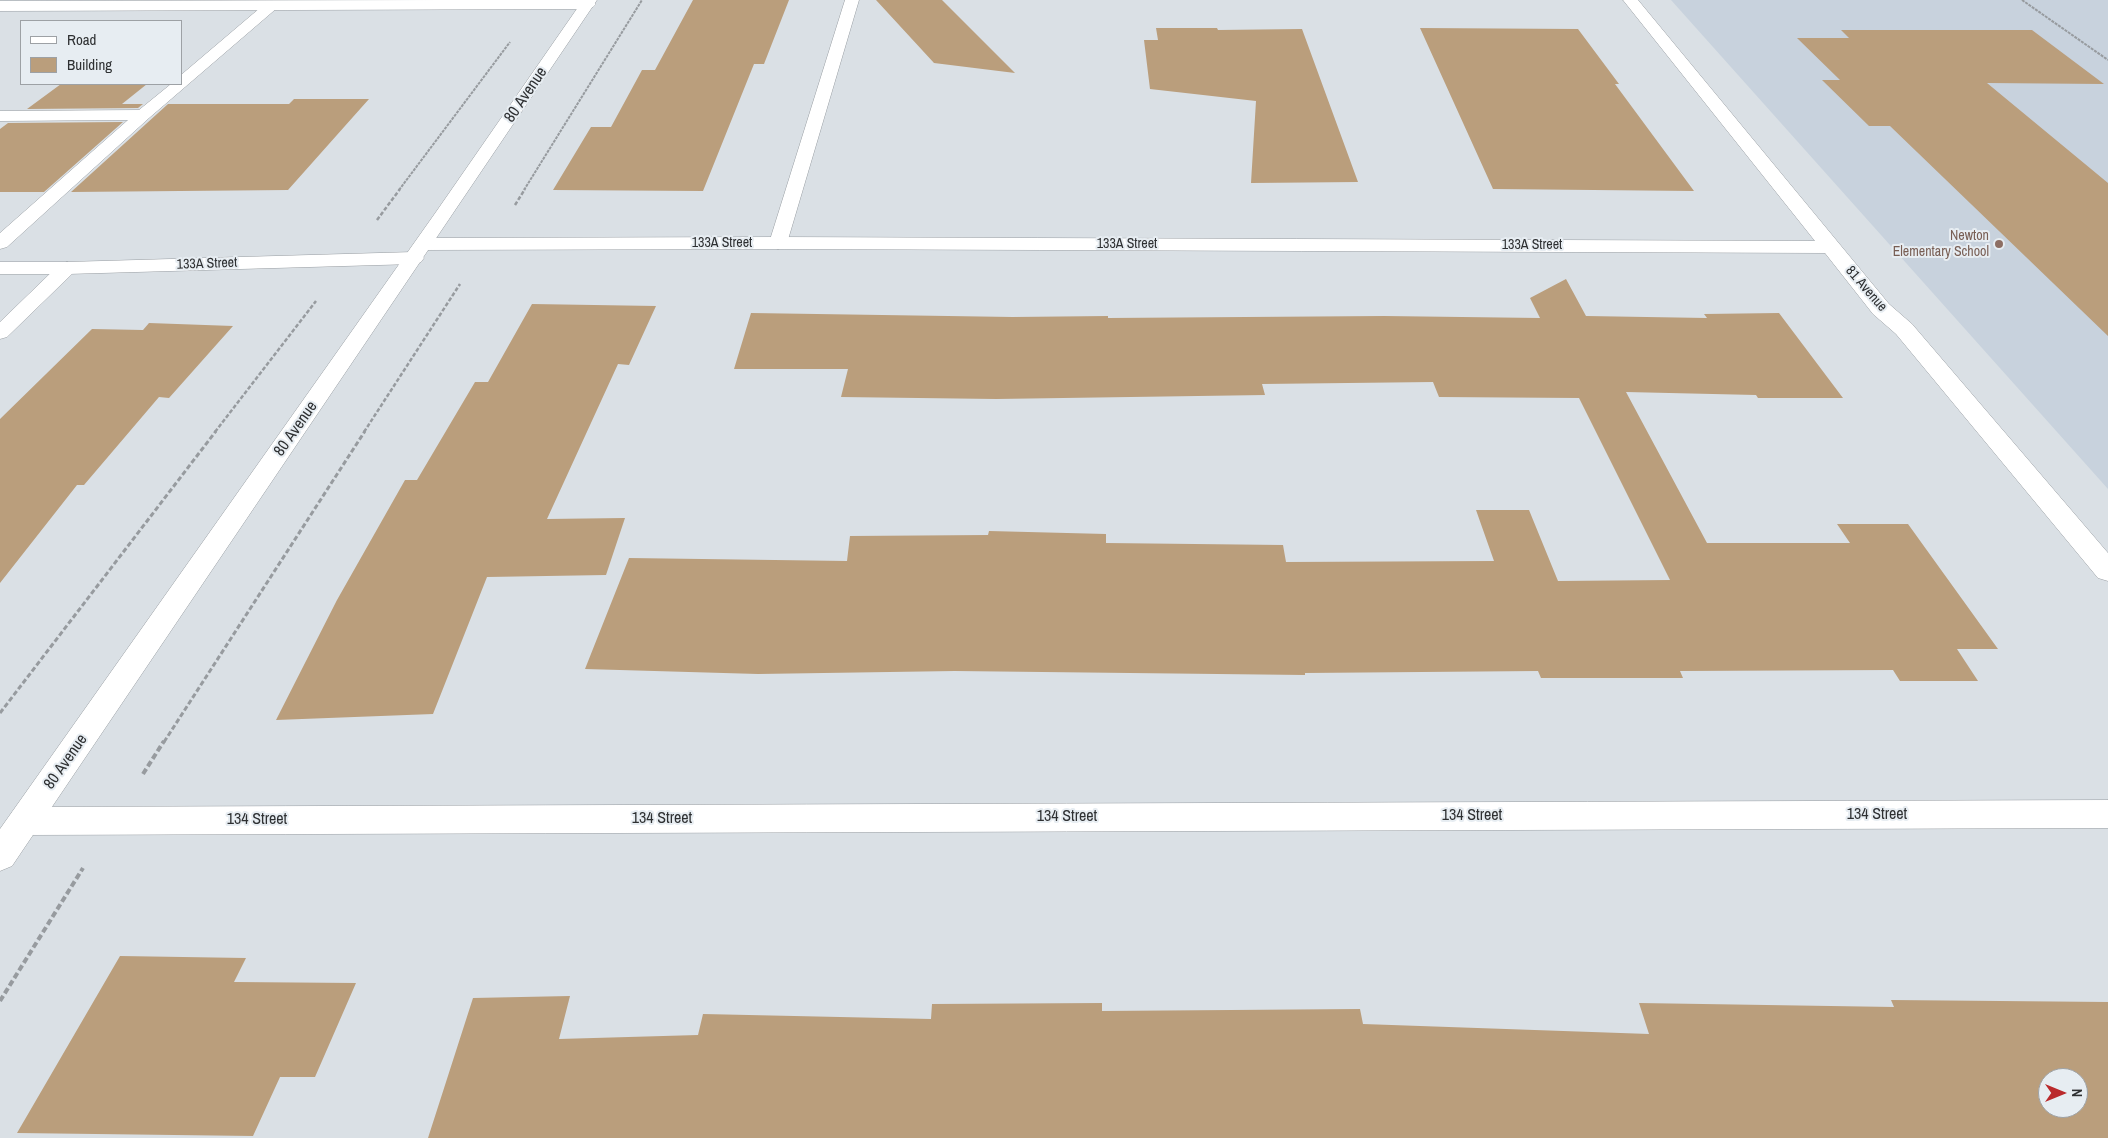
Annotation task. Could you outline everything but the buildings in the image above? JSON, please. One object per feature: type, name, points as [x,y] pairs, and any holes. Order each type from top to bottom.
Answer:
[{"type":"street","name":"81 Avenue","points":[[1630,0],[1881,309],[1904,329],[2108,571]]},
{"type":"street","points":[[0,6],[60,3],[272,5],[333,2],[589,2]]},
{"type":"street","name":"80 Avenue","points":[[0,856],[589,2]]},
{"type":"street","name":"133A Street","points":[[0,268],[67,268],[419,251],[778,243],[1830,246]]},
{"type":"street","name":"134 Street","points":[[25,821],[2108,814]]},
{"type":"lane","points":[[778,243],[852,0]]},
{"type":"lane","points":[[182,82],[272,5]]},
{"type":"lane","points":[[0,243],[179,85]]},
{"type":"lane","points":[[0,116],[144,115]]},
{"type":"lane","points":[[0,332],[67,268]]},
{"type":"path","points":[[513,208],[642,0]]},
{"type":"path","points":[[2022,0],[2108,60]]},
{"type":"path","points":[[375,223],[510,42]]},
{"type":"path","points":[[152,759],[463,280]]},
{"type":"path","points":[[0,713],[321,295]]},
{"type":"path","points":[[0,1001],[70,889]]},
{"type":"shaded area","name":"Newton Elementary School","points":[[1671,0],[2108,0],[2108,489]]},
{"type":"place","name":"Newton Elementary School","points":[[1999,244]]}]
